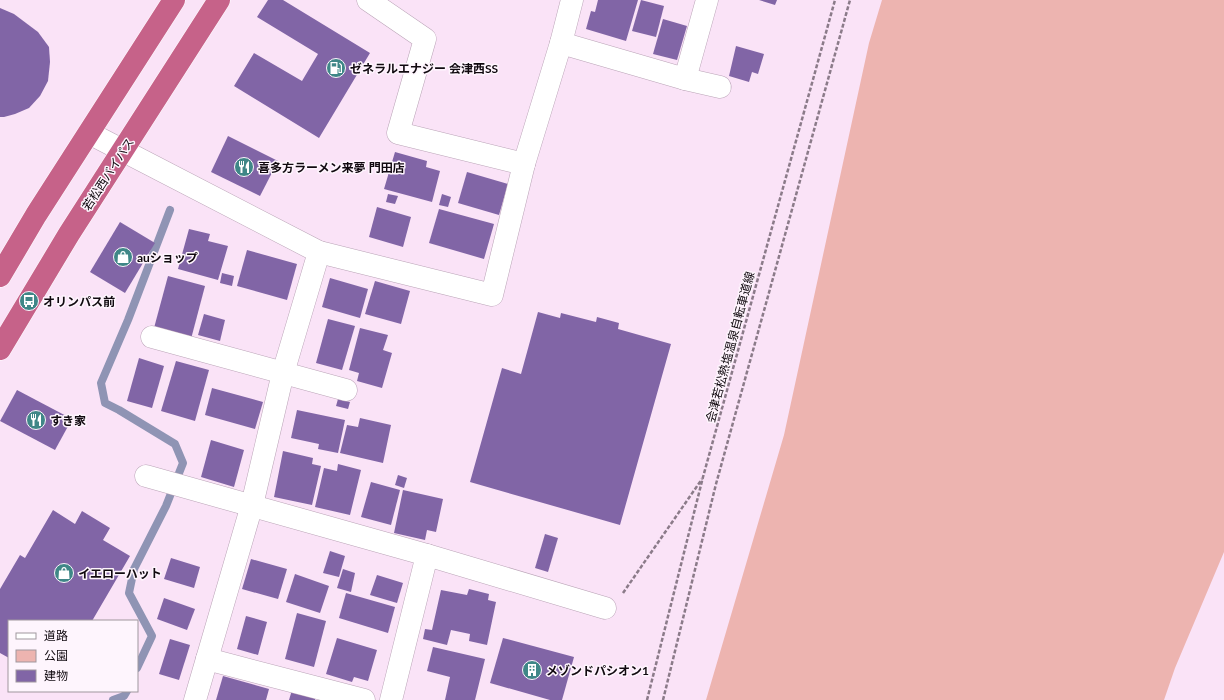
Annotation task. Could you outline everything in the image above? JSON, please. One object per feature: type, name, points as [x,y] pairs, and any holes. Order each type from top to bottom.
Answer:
[{"type":"highway","points":[[0,276],[36,215],[174,0]]},
{"type":"highway","name":"若松西バイパス","points":[[0,350],[69,234],[220,0]]},
{"type":"street","points":[[368,0],[425,39],[398,132],[524,164]]},
{"type":"street","points":[[89,133],[319,252],[492,294],[524,164],[561,43],[572,0]]},
{"type":"street","points":[[685,79],[707,0]]},
{"type":"street","points":[[561,43],[685,79],[720,87]]},
{"type":"street","points":[[196,700],[252,505],[283,373],[319,252]]},
{"type":"street","points":[[152,337],[346,390]]},
{"type":"street","points":[[165,481],[427,555],[605,608]]},
{"type":"street","points":[[391,700],[427,555]]},
{"type":"street","points":[[207,660],[364,700]]},
{"type":"path","name":"会津若松熱塩温泉自転車道線","points":[[647,700],[703,477],[835,0]]},
{"type":"path","points":[[663,700],[716,484],[850,0]]},
{"type":"path","points":[[605,608],[617,604],[703,477]]},
{"type":"green space","points":[[882,0],[1224,0],[1224,552],[1175,668],[1164,700],[706,700],[784,435],[869,43]]},
{"type":"building","name":"ゼネラルエナジー 会津西SS","points":[[268,0],[283,0],[370,53],[319,138],[234,86],[254,53],[302,81],[318,54],[257,17]]},
{"type":"building","points":[[598,0],[638,0],[626,41],[586,29],[591,11],[595,12]]},
{"type":"building","points":[[641,0],[664,6],[656,37],[632,31]]},
{"type":"building","points":[[759,0],[777,0],[775,5]]},
{"type":"building","points":[[0,8],[14,14],[38,32],[49,47],[50,62],[48,81],[40,96],[29,108],[4,117],[0,117]]},
{"type":"building","points":[[663,19],[687,26],[677,60],[653,54]]},
{"type":"building","points":[[736,46],[764,54],[758,74],[752,72],[749,82],[729,76]]},
{"type":"building","name":"喜多方ラーメン来夢 門田店","points":[[228,136],[278,161],[260,196],[211,172]]},
{"type":"building","points":[[395,152],[427,161],[426,167],[440,171],[432,202],[384,189]]},
{"type":"building","points":[[467,172],[508,184],[499,215],[458,203]]},
{"type":"building","points":[[388,194],[398,196],[395,204],[386,202]]},
{"type":"building","points":[[442,194],[451,197],[448,207],[439,205]]},
{"type":"building","points":[[377,207],[411,217],[403,247],[369,237]]},
{"type":"building","points":[[439,209],[494,224],[484,259],[429,243]]},
{"type":"building","name":"auショップ","points":[[120,222],[155,243],[125,293],[90,272]]},
{"type":"building","points":[[189,229],[210,234],[208,241],[228,246],[218,280],[178,269]]},
{"type":"building","points":[[247,250],[297,264],[287,300],[237,286]]},
{"type":"building","points":[[222,273],[234,276],[232,286],[220,283]]},
{"type":"building","points":[[168,276],[205,286],[191,339],[154,328]]},
{"type":"building","points":[[330,278],[368,289],[360,318],[322,307]]},
{"type":"building","points":[[375,281],[410,291],[401,324],[365,314]]},
{"type":"building","points":[[538,312],[560,318],[561,313],[596,322],[597,317],[619,323],[618,329],[671,344],[620,525],[470,482],[502,368],[521,374]]},
{"type":"building","points":[[204,314],[225,320],[220,341],[198,335]]},
{"type":"building","points":[[328,319],[355,326],[342,370],[316,363]]},
{"type":"building","points":[[360,328],[388,335],[383,350],[392,353],[382,388],[357,381],[359,373],[349,370]]},
{"type":"building","points":[[139,358],[164,366],[152,408],[127,401]]},
{"type":"building","points":[[176,361],[209,370],[195,421],[161,411]]},
{"type":"building","points":[[212,388],[263,402],[255,429],[205,415]]},
{"type":"building","name":"すき家","points":[[17,390],[72,419],[55,450],[0,421]]},
{"type":"building","points":[[338,399],[350,402],[348,409],[336,406]]},
{"type":"building","points":[[297,410],[345,420],[338,453],[318,449],[319,444],[291,438]]},
{"type":"building","points":[[360,418],[391,425],[383,463],[340,453],[347,425],[358,427]]},
{"type":"building","points":[[211,440],[244,450],[234,487],[201,477]]},
{"type":"building","points":[[283,451],[313,458],[312,464],[321,466],[312,505],[274,497]]},
{"type":"building","points":[[338,464],[361,470],[350,515],[315,507],[324,468],[337,471]]},
{"type":"building","points":[[398,475],[407,478],[404,488],[395,485]]},
{"type":"building","points":[[371,482],[400,490],[391,525],[361,517]]},
{"type":"building","points":[[403,490],[443,499],[436,532],[427,530],[425,540],[394,533]]},
{"type":"building","name":"イエローハット","points":[[53,510],[75,524],[82,511],[110,528],[103,540],[130,556],[93,620],[8,620],[8,657],[0,653],[0,589],[20,555],[25,558]]},
{"type":"building","points":[[545,534],[558,538],[548,572],[535,568]]},
{"type":"building","points":[[330,551],[345,556],[339,577],[323,573]]},
{"type":"building","points":[[171,558],[200,567],[194,588],[164,579]]},
{"type":"building","points":[[251,559],[287,569],[278,599],[242,589]]},
{"type":"building","points":[[343,569],[355,573],[351,592],[337,588]]},
{"type":"building","points":[[295,574],[329,586],[320,613],[286,602]]},
{"type":"building","points":[[377,575],[403,583],[397,603],[370,595]]},
{"type":"building","points":[[469,589],[489,594],[488,600],[496,602],[487,645],[469,641],[470,634],[451,630],[447,645],[423,639],[425,629],[432,630],[441,590],[467,595]]},
{"type":"building","points":[[346,593],[395,607],[388,633],[339,618]]},
{"type":"building","points":[[164,598],[195,609],[187,630],[157,619]]},
{"type":"building","points":[[297,613],[326,621],[314,667],[285,659]]},
{"type":"building","points":[[246,616],[267,622],[258,655],[237,649]]},
{"type":"building","points":[[337,638],[377,650],[368,681],[354,677],[352,682],[326,674]]},
{"type":"building","name":"メゾンドパシオン1","points":[[503,638],[574,657],[562,700],[550,700],[490,683]]},
{"type":"building","points":[[170,639],[190,645],[179,680],[159,674]]},
{"type":"building","points":[[433,647],[485,659],[475,700],[445,700],[450,677],[427,671]]},
{"type":"building","points":[[223,676],[269,689],[266,700],[216,700]]},
{"type":"building","points":[[292,690],[316,697],[315,700],[289,700]]},
{"type":"waterway","points":[[138,666],[152,636],[129,593],[134,569],[166,506],[183,463],[175,444],[105,403],[101,383],[128,320],[170,210]]},
{"type":"waterway","points":[[113,700],[124,696],[126,692]]},
{"type":"place","name":"ゼネラルエナジー 会津西SS","points":[[336,68]]},
{"type":"place","name":"喜多方ラーメン来夢 門田店","points":[[244,167]]},
{"type":"place","name":"auショップ","points":[[123,257]]},
{"type":"place","name":"オリンパス前","points":[[29,301]]},
{"type":"place","name":"すき家","points":[[36,420]]},
{"type":"place","name":"イエローハット","points":[[64,573]]},
{"type":"place","name":"メゾンドパシオン1","points":[[532,670]]}]
